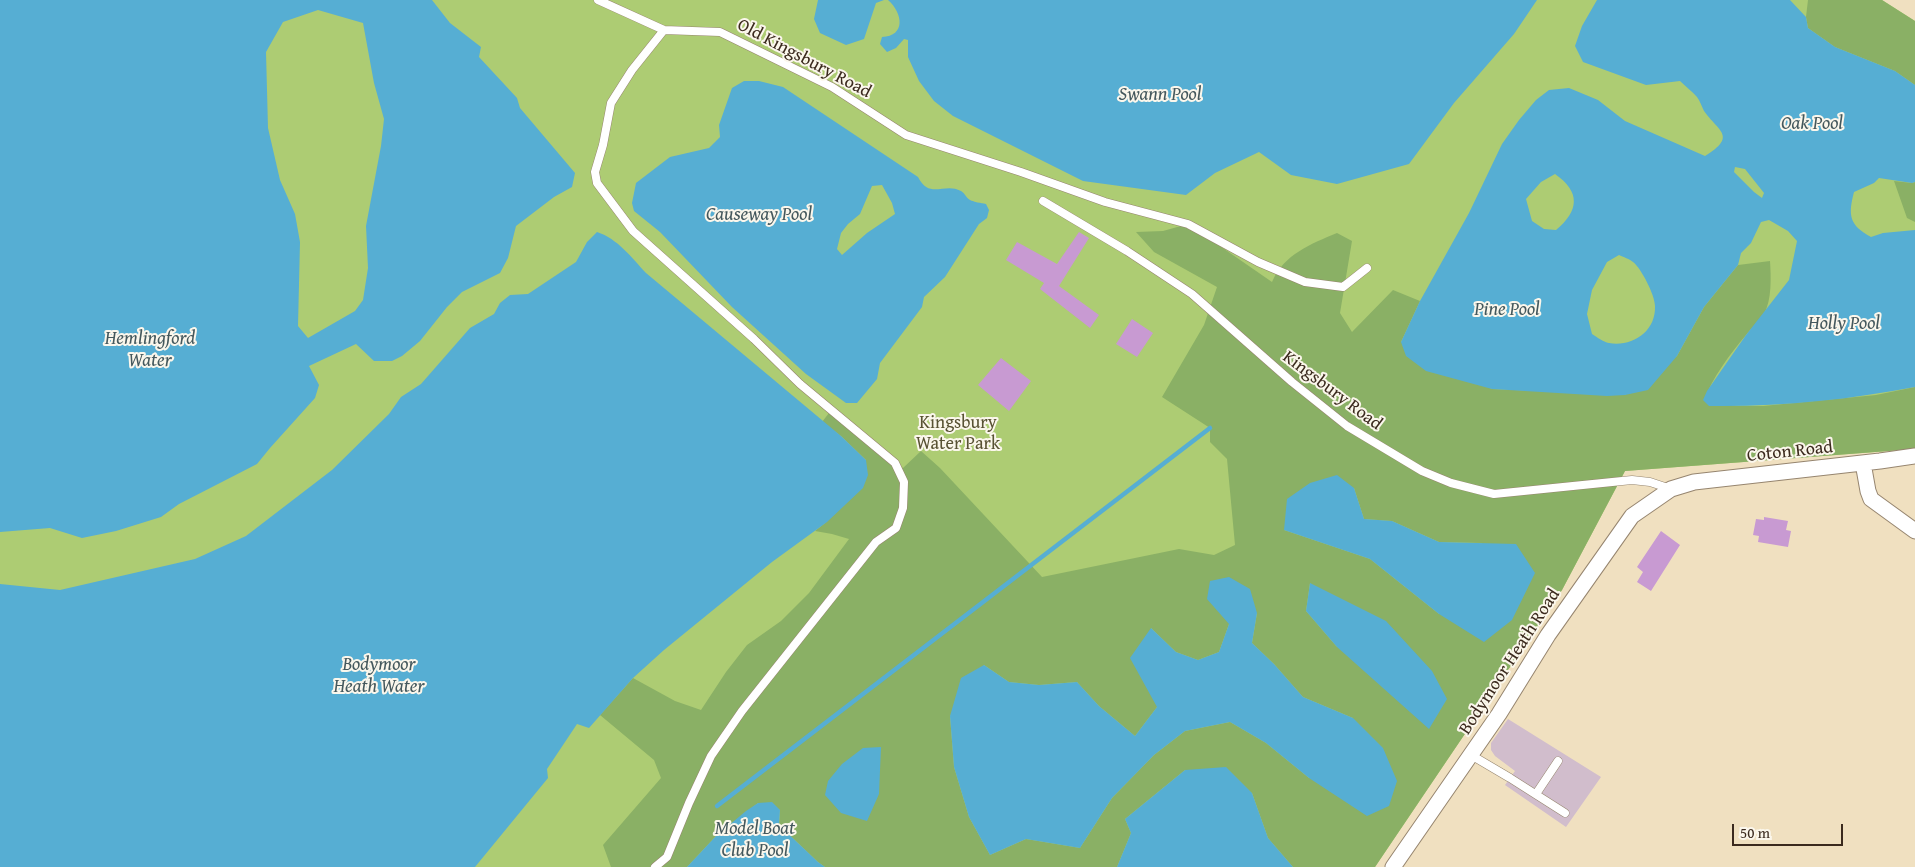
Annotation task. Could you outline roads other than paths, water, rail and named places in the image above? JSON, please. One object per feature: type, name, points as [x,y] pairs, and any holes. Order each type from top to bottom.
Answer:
[{"type":"street","name":"Coton Road","points":[[1671,488],[1694,482],[1915,456]]},
{"type":"street","points":[[1863,463],[1871,499],[1915,531]]},
{"type":"street","name":"Bodymoor Heath Road","points":[[1392,867],[1499,714],[1548,635],[1632,516],[1671,488]]},
{"type":"lane","name":"Old Kingsbury Road","points":[[598,0],[664,30],[720,32],[832,87],[906,135],[1022,172],[1105,202],[1188,224],[1258,262],[1306,282],[1343,287],[1367,268]]},
{"type":"lane","points":[[655,867],[667,857],[711,756],[737,719],[876,542],[896,528],[903,508],[904,482],[895,462],[800,384],[754,339],[633,231],[596,183],[595,172],[603,144],[611,102],[632,70],[664,30]]},
{"type":"lane","name":"Kingsbury Road","points":[[1043,201],[1127,251],[1192,294],[1292,382],[1347,426],[1422,471],[1451,483],[1494,494],[1632,480],[1650,482],[1671,488]]},
{"type":"lane","points":[[1471,755],[1565,813]]},
{"type":"lane","points":[[1536,794],[1558,761]]},
{"type":"water","name":"Hemlingford Water","points":[[0,0],[432,0],[450,23],[481,47],[479,57],[517,98],[520,108],[575,173],[572,187],[554,197],[516,226],[508,258],[500,273],[462,292],[447,307],[420,341],[402,356],[392,361],[374,361],[356,344],[309,366],[319,385],[315,398],[257,464],[179,504],[161,517],[116,531],[82,538],[50,528],[0,532]],"holes":[[[318,10],[363,23],[374,83],[384,119],[381,146],[366,226],[368,268],[363,300],[355,311],[308,338],[298,326],[300,242],[295,214],[280,180],[268,128],[266,52],[283,22]]]},
{"type":"water","points":[[818,0],[884,0],[876,3],[864,39],[846,45],[820,33],[814,19]]},
{"type":"water","name":"Swann Pool","points":[[888,0],[1537,0],[1514,34],[1454,103],[1409,164],[1337,184],[1291,175],[1259,152],[1215,173],[1186,195],[1083,181],[953,116],[934,101],[919,81],[908,57],[908,40],[904,39],[896,48],[887,52],[880,44],[882,37],[895,33],[900,23],[897,11]]},
{"type":"water","points":[[1597,0],[1790,0],[1806,17],[1808,28],[1835,47],[1895,71],[1915,85],[1915,182],[1879,178],[1874,183],[1854,192],[1851,213],[1854,224],[1871,237],[1883,233],[1915,230],[1915,387],[1864,396],[1787,404],[1709,406],[1703,400],[1707,391],[1746,335],[1789,280],[1797,241],[1788,231],[1769,220],[1761,222],[1751,243],[1741,253],[1738,265],[1704,307],[1677,356],[1648,390],[1625,395],[1607,396],[1492,389],[1426,371],[1406,356],[1401,342],[1420,301],[1469,213],[1502,144],[1536,100],[1549,90],[1569,88],[1598,100],[1625,121],[1705,156],[1721,143],[1722,133],[1704,111],[1697,97],[1680,81],[1646,85],[1583,62],[1575,46],[1582,26]],"holes":[[[1735,167],[1745,169],[1764,193],[1762,198],[1734,172]],[[1555,174],[1563,181],[1573,195],[1573,209],[1564,223],[1556,230],[1544,229],[1532,221],[1526,199],[1541,182]],[[1619,255],[1632,261],[1643,276],[1654,301],[1654,315],[1647,330],[1641,336],[1626,343],[1618,344],[1602,341],[1592,334],[1587,314],[1592,290],[1607,262]]]},
{"type":"water","name":"Causeway Pool","points":[[744,81],[759,81],[783,87],[918,177],[927,188],[949,188],[961,191],[970,200],[986,204],[989,210],[987,218],[979,224],[945,277],[924,297],[922,307],[880,363],[877,379],[857,403],[846,403],[806,374],[732,307],[660,232],[634,211],[632,203],[636,183],[670,157],[709,148],[720,137],[719,125],[732,88]],"holes":[[[882,185],[892,203],[895,214],[867,233],[842,255],[837,249],[841,233],[860,214],[872,186]]]},
{"type":"water","name":"Bodymoor Heath Water","points":[[597,232],[618,244],[646,273],[841,436],[866,460],[868,475],[863,488],[827,522],[772,562],[664,650],[633,678],[589,728],[577,724],[547,769],[548,778],[475,867],[0,867],[0,584],[60,590],[195,559],[246,536],[332,470],[389,414],[401,397],[421,384],[470,328],[494,314],[500,303],[510,295],[528,294],[576,262],[587,242]]},
{"type":"water","points":[[1337,475],[1354,488],[1364,519],[1392,521],[1439,542],[1516,544],[1535,573],[1512,620],[1484,642],[1439,614],[1370,559],[1284,530],[1287,499],[1310,483]]},
{"type":"water","points":[[1229,577],[1250,589],[1257,613],[1252,643],[1274,664],[1303,697],[1353,718],[1383,748],[1397,781],[1389,806],[1367,816],[1309,778],[1266,743],[1230,722],[1185,731],[1154,755],[1112,798],[1080,848],[1026,839],[990,855],[969,817],[954,767],[950,716],[961,678],[984,665],[1009,682],[1039,685],[1077,682],[1099,706],[1135,736],[1157,707],[1130,658],[1151,628],[1176,652],[1198,660],[1219,652],[1229,624],[1207,599],[1210,581]]},
{"type":"water","points":[[1310,583],[1386,621],[1432,671],[1447,699],[1429,729],[1337,647],[1306,611]]},
{"type":"water","points":[[881,747],[879,794],[867,821],[841,813],[825,795],[828,781],[842,764],[863,748]]},
{"type":"water","points":[[1226,767],[1252,793],[1268,838],[1293,867],[1117,867],[1131,833],[1125,819],[1185,770]]},
{"type":"water","name":"Model Boat Club Pool","points":[[772,802],[780,810],[779,825],[825,867],[687,867],[716,836],[746,811],[758,803]]},
{"type":"waterway","points":[[717,806],[1210,428]]},
{"type":"water label","name":"Oak Pool","points":[[1812,124]]},
{"type":"water label","name":"Pine Pool","points":[[1507,310]]},
{"type":"water label","name":"Holly Pool","points":[[1844,324]]},
{"type":"park label","name":"Kingsbury Water Park","points":[[958,433]]}]
